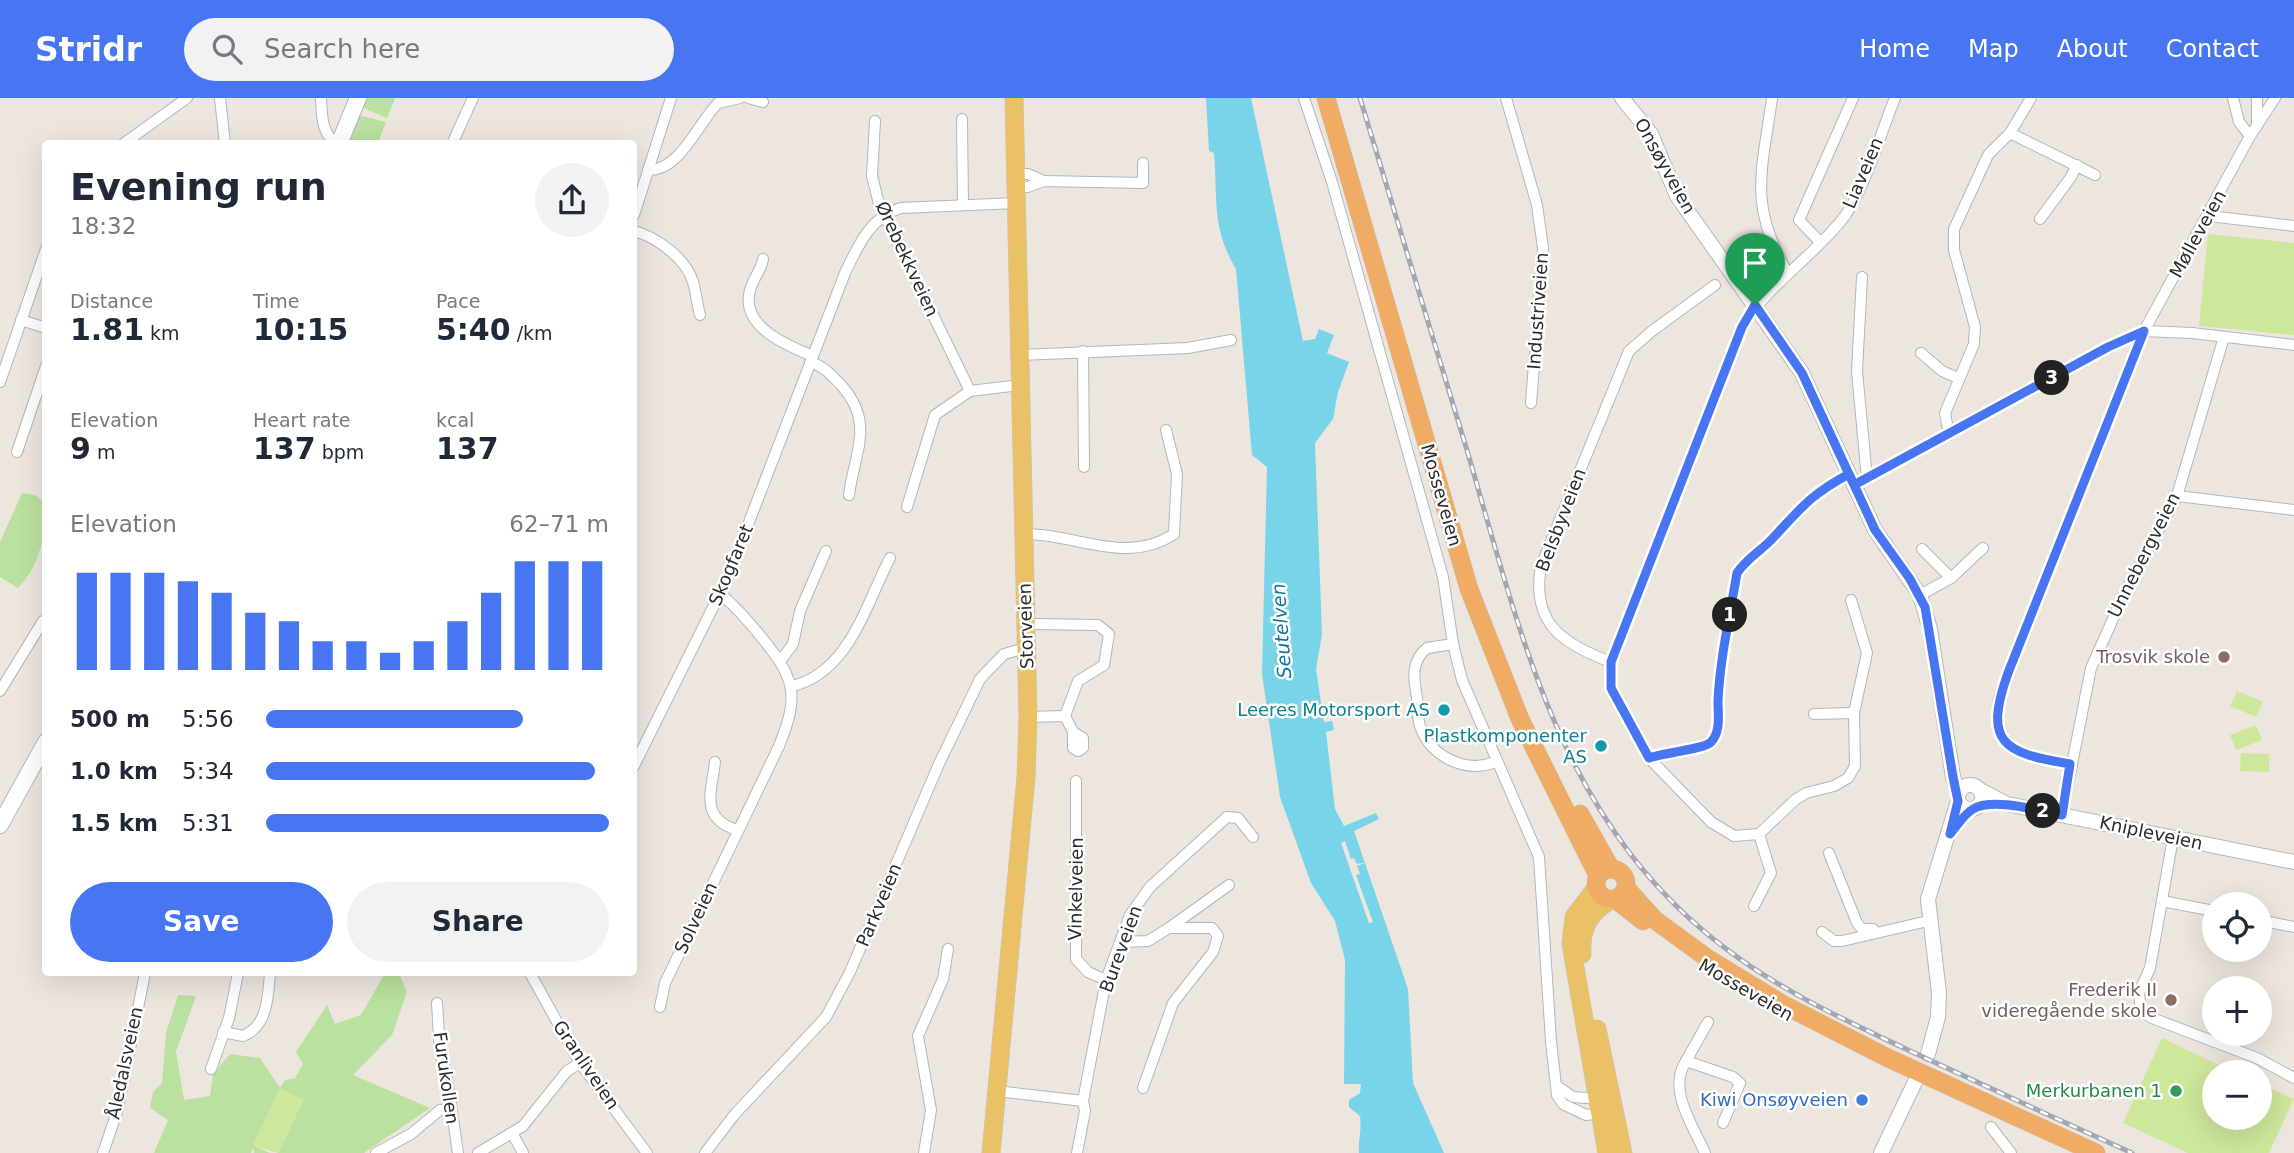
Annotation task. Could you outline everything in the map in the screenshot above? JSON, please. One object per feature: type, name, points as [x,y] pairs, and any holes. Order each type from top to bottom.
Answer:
[{"type":"highway","name":"Mosseveien","points":[[1326,98],[1469,589],[1520,719],[1602,878]]},
{"type":"highway","name":"Mosseveien","points":[[1338,98],[1462,532],[1493,624],[1602,878]]},
{"type":"highway","points":[[1622,873],[1618,896],[1603,898],[1602,878],[1622,873]]},
{"type":"highway","name":"Mosseveien","points":[[1618,896],[1700,965],[1748,996],[1879,1058],[1888,1058],[2096,1153]]},
{"type":"main road","points":[[341,140],[358,98]]},
{"type":"main road","name":"Storveien","points":[[991,1153],[1025,788],[1028,717],[1014,98]]},
{"type":"main road","points":[[0,825],[42,749]]},
{"type":"main road","points":[[1602,878],[1574,916],[1570,944],[1604,1100],[1622,1153]]},
{"type":"main road","points":[[1607,1153],[1599,1115],[1604,1100],[1582,947],[1586,922],[1593,912],[1618,896]]},
{"type":"street","points":[[129,140],[187,98]]},
{"type":"street","points":[[220,98],[225,140]]},
{"type":"street","points":[[321,98],[324,129],[332,140]]},
{"type":"street","points":[[454,140],[473,98]]},
{"type":"street","points":[[637,205],[671,98]]},
{"type":"street","points":[[648,170],[658,169],[680,154],[718,103],[740,98]]},
{"type":"street","points":[[747,98],[763,102]]},
{"type":"street","points":[[1304,98],[1336,196],[1443,577],[1453,644],[1462,680],[1495,762],[1539,857],[1550,1041],[1556,1086],[1563,1104],[1586,1115],[1599,1115]]},
{"type":"street","name":"Industriveien","points":[[1506,98],[1537,205],[1543,248],[1531,403]]},
{"type":"street","name":"Onsøyveien","points":[[1622,98],[1651,134],[1677,196],[1802,373],[1857,480],[1875,530],[1920,595],[1930,629],[1953,777],[1959,797],[1950,834],[1931,889],[1928,921],[1939,993],[1938,1017],[1928,1054]]},
{"type":"street","points":[[1772,98],[1760,200],[1770,241],[1787,272]]},
{"type":"street","points":[[1820,242],[1799,220],[1853,98]]},
{"type":"street","name":"Liaveien","points":[[1611,662],[1742,327],[1755,305],[1849,210],[1895,98]]},
{"type":"street","points":[[1949,435],[1945,413],[1958,378],[1972,352],[1975,327],[1954,250],[1954,229],[1988,155],[2010,133],[2031,98]]},
{"type":"street","points":[[2233,98],[2239,122],[2253,131],[2257,98]]},
{"type":"street","name":"Mølleveien","points":[[2070,764],[2018,753],[1998,733],[1996,712],[2017,650],[2144,331],[2253,131],[2275,98]]},
{"type":"street","points":[[962,119],[963,204]]},
{"type":"street","name":"Ørebekkveien","points":[[875,121],[872,176],[884,216],[970,391]]},
{"type":"street","points":[[2010,133],[2095,175]]},
{"type":"street","points":[[884,216],[901,208],[963,204],[1016,188],[1028,174],[1044,181],[1143,183],[1143,163]]},
{"type":"street","points":[[2039,219],[2077,165]]},
{"type":"street","name":"Skogfaret","points":[[637,760],[720,594],[858,247],[884,216]]},
{"type":"street","points":[[2209,216],[2294,226]]},
{"type":"street","points":[[637,232],[655,239],[692,278],[700,315]]},
{"type":"street","points":[[763,259],[748,296],[753,318],[775,337],[823,367],[852,398],[861,416],[861,439],[849,495]]},
{"type":"street","points":[[0,382],[5,351],[22,320],[42,260]]},
{"type":"street","points":[[1857,480],[1857,371],[1862,278]]},
{"type":"street","name":"Belsbyveien","points":[[1611,662],[1574,645],[1550,627],[1539,597],[1541,566],[1629,351],[1715,285]]},
{"type":"street","points":[[22,320],[42,327]]},
{"type":"street","points":[[1649,758],[1667,751],[1707,745],[1713,741],[1718,728],[1718,699],[1737,573],[1747,559],[1772,538],[1802,504],[1949,435],[2108,347],[2144,331],[2294,345]]},
{"type":"street","name":"Unnebergveien","points":[[2062,815],[2091,668],[2119,602],[2177,496],[2224,337]]},
{"type":"street","points":[[1019,351],[1188,348],[1231,340]]},
{"type":"street","points":[[1083,351],[1084,467]]},
{"type":"street","points":[[1921,353],[1942,371],[1958,378]]},
{"type":"street","points":[[17,452],[42,378]]},
{"type":"street","points":[[906,507],[919,473],[931,420],[970,391],[1020,385]]},
{"type":"street","points":[[1024,534],[1049,535],[1126,550],[1142,549],[1174,534],[1177,474],[1166,430]]},
{"type":"street","points":[[2177,496],[2294,510]]},
{"type":"street","points":[[1920,595],[1951,578],[1983,548]]},
{"type":"street","points":[[1922,549],[1951,578]]},
{"type":"street","points":[[780,660],[793,644],[800,611],[826,551]]},
{"type":"street","points":[[720,594],[780,660],[792,687],[819,676],[853,636],[890,558]]},
{"type":"street","points":[[1611,662],[1611,688],[1649,758],[1711,822],[1734,836],[1759,834],[1806,793],[1834,786],[1848,778],[1855,766],[1854,713],[1867,653],[1851,600]]},
{"type":"street","points":[[0,691],[42,623]]},
{"type":"street","points":[[1034,624],[1098,625],[1109,634],[1104,665],[1078,681],[1065,716],[1073,732]]},
{"type":"street","points":[[1453,644],[1427,648],[1418,658],[1413,676],[1419,724],[1430,745],[1450,760],[1478,767],[1495,762]]},
{"type":"street","name":"Parkveien","points":[[705,1153],[735,1114],[811,1034],[832,1007],[980,680],[996,659],[1012,650],[1026,648]]},
{"type":"street","name":"Solveien","points":[[660,1007],[665,984],[787,725],[793,704],[792,687]]},
{"type":"street","points":[[1814,713],[1854,713]]},
{"type":"street","points":[[1028,717],[1065,716]]},
{"type":"street","name":"Onsøyveien","points":[[1952,760],[1976,788]]},
{"type":"street","points":[[715,762],[712,794],[714,817],[718,823],[737,830]]},
{"type":"street","name":"Vinkelveien","points":[[1076,781],[1076,959],[1088,972],[1106,979]]},
{"type":"street","points":[[1964,787],[1976,788],[1982,799],[1975,808],[1963,808],[1959,797],[1964,787]]},
{"type":"street","name":"Knipleveien","points":[[1976,788],[2007,804],[2294,862]]},
{"type":"street","name":"Knipleveien","points":[[1975,808],[2007,804]]},
{"type":"street","name":"Onsøyveien","points":[[1950,834],[1975,808]]},
{"type":"street","name":"Bureveien","points":[[1077,1153],[1084,1111],[1083,1101],[1106,979],[1138,900],[1208,832],[1231,816],[1238,818],[1253,837]]},
{"type":"street","points":[[1754,906],[1771,873],[1759,834]]},
{"type":"street","points":[[2173,838],[2150,968],[2139,993],[2141,1011],[2152,1018],[2257,1058],[2294,1078]]},
{"type":"street","points":[[1829,853],[1857,923],[1862,929],[1882,932]]},
{"type":"street","points":[[1121,942],[1148,941],[1229,885]]},
{"type":"street","points":[[2162,901],[2202,909]]},
{"type":"street","points":[[1822,932],[1834,940],[1842,941],[1928,921]]},
{"type":"street","points":[[2272,923],[2294,927]]},
{"type":"street","points":[[1143,1088],[1173,1003],[1217,942],[1216,931],[1212,928],[1169,928]]},
{"type":"street","points":[[924,1153],[932,1110],[918,1036],[943,979],[948,949]]},
{"type":"street","name":"Åledalsveien","points":[[103,1153],[118,1109],[144,976]]},
{"type":"street","points":[[211,1069],[232,1005],[237,976]]},
{"type":"street","points":[[223,1032],[243,1036],[259,1025],[269,976]]},
{"type":"street","name":"Granliveien","points":[[532,976],[580,1063],[647,1153]]},
{"type":"street","name":"Furukollen","points":[[437,1003],[440,1053],[446,1071],[458,1153]]},
{"type":"street","points":[[1705,1153],[1678,1088],[1680,1071],[1708,1022]]},
{"type":"street","points":[[1686,1061],[1733,1077],[1740,1083],[1723,1124]]},
{"type":"street","points":[[478,1153],[523,1126],[567,1071],[580,1063]]},
{"type":"street","points":[[1881,1153],[1916,1082]]},
{"type":"street","points":[[1556,1086],[1573,1097],[1604,1100]]},
{"type":"street","points":[[997,1091],[1083,1101]]},
{"type":"street","points":[[376,1153],[411,1134],[440,1110],[450,1109]]},
{"type":"street","points":[[1992,1127],[2011,1153]]},
{"type":"street","points":[[512,1133],[523,1153]]},
{"type":"green space","points":[[364,98],[395,98],[387,118],[361,107]]},
{"type":"green space","points":[[358,115],[386,122],[379,140],[347,140]]},
{"type":"green space","points":[[2208,234],[2294,243],[2294,335],[2199,326]]},
{"type":"green space","points":[[22,493],[35,495],[42,501],[40,548],[32,570],[18,588],[0,577],[0,542]]},
{"type":"green space","points":[[2237,691],[2263,702],[2256,717],[2230,706]]},
{"type":"green space","points":[[2256,725],[2262,740],[2236,750],[2230,735]]},
{"type":"green space","points":[[2241,753],[2269,754],[2269,772],[2240,771]]},
{"type":"green space","points":[[383,976],[400,976],[407,992],[392,1035],[353,1075],[430,1108],[364,1153],[278,1153],[303,1100],[280,1089],[253,1145],[270,1153],[254,1153],[253,1147],[251,1153],[154,1153],[168,1120],[150,1108],[153,1092],[162,1083],[166,1033],[178,995],[196,996],[176,1052],[184,1100],[210,1096],[213,1074],[230,1054],[260,1058],[280,1088],[285,1080],[295,1078],[303,1064],[296,1052],[327,1005],[335,1024],[361,1015]]},
{"type":"green space","name":"Merkurbanen 1","points":[[2162,1038],[2209,1060],[2202,1060],[2202,1130],[2272,1130],[2272,1089],[2294,1099],[2269,1153],[2188,1153],[2123,1123]]},
{"type":"green space","points":[[280,1089],[303,1099],[278,1153],[253,1145]]},
{"type":"water","name":"Seutelven","points":[[1206,98],[1251,98],[1303,341],[1315,339],[1319,329],[1334,335],[1327,353],[1349,362],[1338,392],[1333,419],[1315,443],[1322,634],[1316,669],[1324,722],[1332,721],[1334,730],[1326,732],[1335,809],[1344,826],[1376,813],[1379,819],[1354,831],[1408,989],[1413,1083],[1444,1153],[1359,1153],[1360,1116],[1349,1107],[1349,1100],[1360,1093],[1361,1084],[1344,1084],[1345,960],[1335,921],[1311,883],[1280,797],[1262,674],[1267,467],[1252,455],[1236,269],[1219,226],[1214,153],[1209,151]]},
{"type":"pier","points":[[1345,841],[1351,859],[1354,858],[1357,864],[1367,862],[1357,866],[1360,874],[1356,875],[1373,922],[1369,923],[1341,843]]},
{"type":"railway","points":[[1360,98],[1529,655],[1554,721],[1585,784],[1622,843],[1669,898],[1725,948],[1768,978],[1861,1027],[2132,1153]]},
{"type":"place","name":"Trosvik skole","points":[[2224,657]]},
{"type":"place","name":"Leeres Motorsport AS","points":[[1444,710]]},
{"type":"place","name":"Plastkomponenter AS","points":[[1601,746]]},
{"type":"place","name":"Frederik II videregående skole","points":[[2171,1000]]},
{"type":"place","name":"Merkurbanen 1","points":[[2176,1091]]},
{"type":"place","name":"Kiwi Onsøyveien","points":[[1862,1100]]},
{"type":"route","points":[[1755,305],[1742,327],[1611,662],[1611,688],[1649,758],[1667,751],[1696,748],[1713,741],[1718,728],[1718,699],[1737,573],[1747,559],[1762,548],[1802,504],[1826,486],[1849,474],[1875,530],[1910,579],[1925,607],[1953,777],[1959,793],[1950,834],[1971,810],[1978,807],[2007,804],[2062,815],[2070,764],[2018,753],[1998,733],[1996,712],[2008,673],[2144,331],[2108,347],[1949,435],[1867,479],[1854,485],[1843,463],[1814,397],[1802,373],[1755,305]]}]
